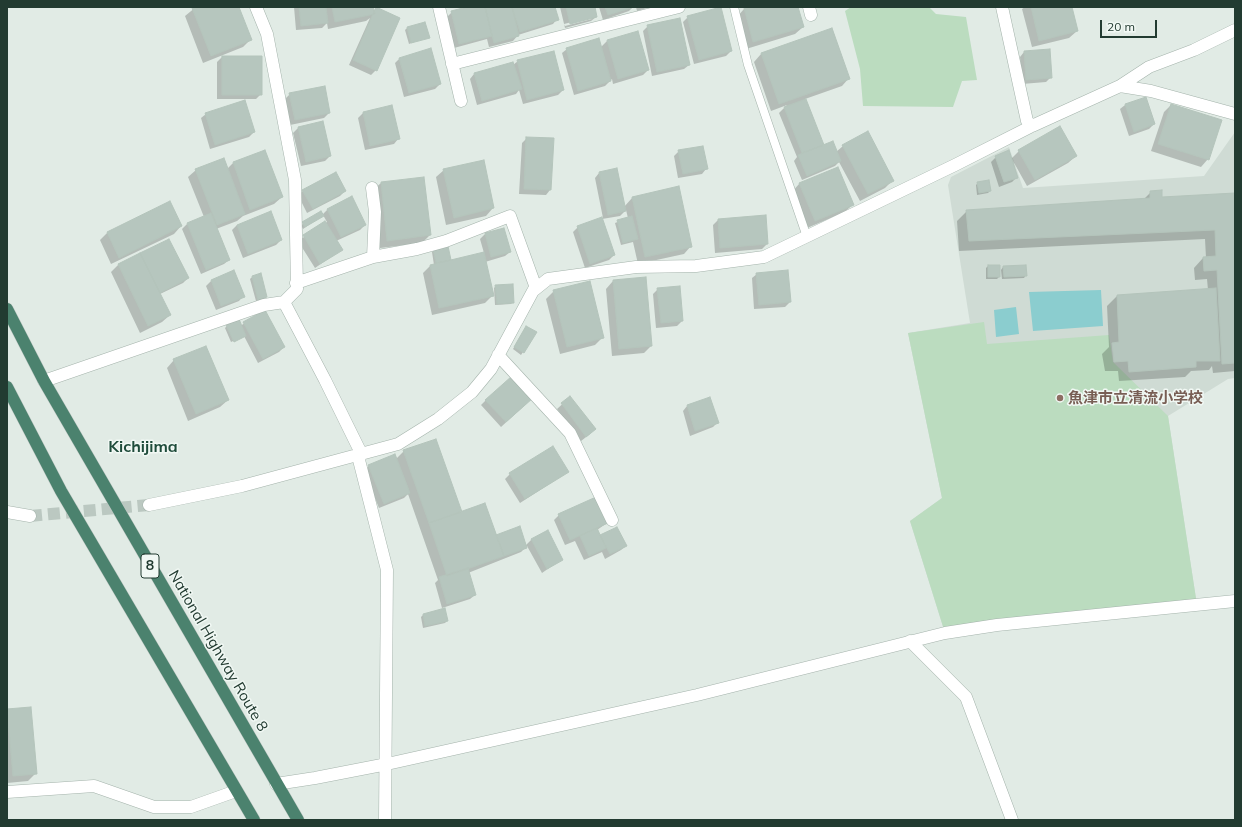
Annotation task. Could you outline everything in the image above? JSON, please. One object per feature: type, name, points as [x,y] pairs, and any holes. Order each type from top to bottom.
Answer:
[{"type":"highway","name":"National Highway Route 8","points":[[7,309],[44,381],[298,820]]},
{"type":"highway","points":[[8,391],[61,491],[254,820]]},
{"type":"street","points":[[44,381],[264,305],[284,302],[296,289],[295,180],[267,34],[256,7]]},
{"type":"street","points":[[439,7],[461,102]]},
{"type":"street","points":[[452,64],[680,7]]},
{"type":"street","points":[[1002,7],[1027,121],[1032,126]]},
{"type":"street","points":[[149,505],[242,486],[398,444],[438,419],[472,392],[491,369],[533,291],[548,279],[636,267],[696,266],[764,257],[956,166],[1032,126],[1120,86],[1149,67],[1194,50],[1235,30]]},
{"type":"street","points":[[1120,86],[1151,90],[1235,114]]},
{"type":"street","points":[[372,188],[375,212],[373,257]]},
{"type":"street","points":[[296,283],[373,257],[417,249],[446,241],[510,216],[536,288]]},
{"type":"street","points":[[284,302],[361,453],[359,460],[386,570],[387,764],[385,820]]},
{"type":"street","points":[[498,356],[570,433],[612,520]]},
{"type":"street","points":[[7,512],[30,516]]},
{"type":"street","points":[[276,784],[387,764],[697,695],[945,633],[997,625],[1235,601]]},
{"type":"street","points":[[910,642],[966,697],[1012,820]]},
{"type":"street","points":[[7,792],[94,786],[154,807],[191,807],[236,791]]},
{"type":"lane","points":[[734,7],[748,65],[807,237]]},
{"type":"shaded area","name":"魚津市立清流小学校","points":[[1235,132],[1235,378],[1228,379],[1168,416],[1197,605],[945,633],[910,521],[942,498],[908,333],[970,323],[948,185],[951,177],[1009,147],[1023,188],[1204,176]]},
{"type":"green space","points":[[851,7],[929,7],[936,14],[966,17],[977,80],[962,81],[953,107],[863,106],[860,69],[845,11]]},
{"type":"green space","points":[[984,322],[987,344],[1109,335],[1113,362],[1168,416],[1197,605],[945,633],[910,521],[942,498],[908,333]]},
{"type":"water","points":[[1101,290],[1103,326],[1033,331],[1029,292]]},
{"type":"water","points":[[1016,307],[1019,334],[996,337],[994,310]]},
{"type":"building","points":[[239,7],[252,40],[211,56],[192,8]]},
{"type":"building","points":[[299,7],[326,7],[328,23],[301,26]]},
{"type":"building","points":[[332,7],[373,7],[375,14],[335,22]]},
{"type":"building","points":[[376,7],[400,18],[377,71],[353,60]]},
{"type":"building","points":[[467,7],[485,7],[492,36],[459,44],[451,11]]},
{"type":"building","points":[[485,7],[512,7],[519,36],[494,43]]},
{"type":"building","points":[[512,7],[555,7],[559,20],[520,32]]},
{"type":"building","points":[[566,7],[595,7],[597,17],[570,24]]},
{"type":"building","points":[[605,7],[634,7],[608,15]]},
{"type":"building","points":[[721,7],[732,51],[699,60],[687,16]]},
{"type":"building","points":[[798,7],[804,27],[753,42],[744,8]]},
{"type":"building","points":[[1031,7],[1072,7],[1078,31],[1039,41]]},
{"type":"building","points":[[680,18],[690,65],[657,72],[647,25]]},
{"type":"building","points":[[425,22],[430,38],[411,43],[407,27]]},
{"type":"building","points":[[832,28],[850,79],[779,104],[761,53]]},
{"type":"building","points":[[638,31],[649,70],[618,79],[607,40]]},
{"type":"building","points":[[599,38],[611,81],[578,91],[566,48]]},
{"type":"building","points":[[431,48],[441,84],[409,93],[399,58]]},
{"type":"building","points":[[1050,49],[1052,78],[1026,80],[1024,51]]},
{"type":"building","points":[[554,51],[564,90],[527,100],[517,60]]},
{"type":"building","points":[[222,56],[262,56],[262,95],[222,95]]},
{"type":"building","points":[[513,62],[522,89],[482,101],[474,73]]},
{"type":"building","points":[[325,86],[330,113],[295,120],[289,93]]},
{"type":"building","points":[[1146,97],[1155,124],[1134,132],[1125,104]]},
{"type":"building","points":[[806,99],[824,145],[802,153],[784,107]]},
{"type":"building","points":[[245,100],[255,132],[215,145],[205,113]]},
{"type":"building","points":[[1171,104],[1222,120],[1209,160],[1158,144]]},
{"type":"building","points":[[392,105],[400,139],[370,146],[363,112]]},
{"type":"building","points":[[323,121],[331,156],[306,162],[298,127]]},
{"type":"building","points":[[1060,126],[1077,156],[1035,180],[1018,150]]},
{"type":"building","points":[[868,131],[894,181],[868,194],[842,145]]},
{"type":"building","points":[[526,137],[554,138],[551,190],[524,189]]},
{"type":"building","points":[[833,141],[841,161],[807,176],[798,155]]},
{"type":"building","points":[[703,146],[708,169],[683,174],[678,150]]},
{"type":"building","points":[[265,150],[283,197],[250,210],[233,162]]},
{"type":"building","points":[[1009,150],[1018,178],[1004,182],[995,156]]},
{"type":"building","points":[[224,158],[245,214],[217,225],[195,169]]},
{"type":"building","points":[[484,160],[494,208],[454,218],[443,169]]},
{"type":"building","points":[[838,167],[854,205],[815,221],[799,183]]},
{"type":"building","points":[[617,168],[626,211],[608,215],[599,172]]},
{"type":"building","points":[[336,172],[346,191],[313,209],[302,190]]},
{"type":"building","points":[[424,177],[431,235],[387,241],[381,182]]},
{"type":"building","points":[[989,180],[991,191],[979,193],[977,182]]},
{"type":"building","points":[[679,186],[692,247],[645,257],[632,197]]},
{"type":"building","points":[[1162,190],[1162,197],[1235,193],[1235,363],[1222,364],[1217,270],[1204,271],[1203,257],[1216,256],[1215,230],[969,241],[966,210],[1150,198],[1150,191]]},
{"type":"building","points":[[352,196],[366,225],[341,237],[327,209]]},
{"type":"building","points":[[170,201],[182,226],[119,258],[107,232]]},
{"type":"building","points":[[271,211],[282,240],[248,254],[237,225]]},
{"type":"building","points":[[321,211],[324,216],[305,227],[302,222]]},
{"type":"building","points":[[211,213],[230,260],[206,270],[187,223]]},
{"type":"building","points":[[766,215],[768,244],[720,248],[718,219]]},
{"type":"building","points":[[632,216],[638,239],[623,243],[617,220]]},
{"type":"building","points":[[602,217],[615,255],[590,264],[577,226]]},
{"type":"building","points":[[325,221],[343,250],[320,264],[303,235]]},
{"type":"building","points":[[504,228],[511,252],[491,257],[485,233]]},
{"type":"building","points":[[169,239],[189,278],[160,293],[140,253]]},
{"type":"building","points":[[448,246],[451,260],[436,263],[433,249]]},
{"type":"building","points":[[484,252],[494,296],[439,308],[430,265]]},
{"type":"building","points":[[140,253],[171,315],[148,326],[118,264]]},
{"type":"building","points":[[988,265],[1000,265],[1000,277],[988,277]]},
{"type":"building","points":[[1026,265],[1027,276],[1004,277],[1003,266]]},
{"type":"building","points":[[234,270],[245,297],[221,306],[211,280]]},
{"type":"building","points":[[788,270],[791,302],[759,305],[756,273]]},
{"type":"building","points":[[261,273],[267,297],[258,300],[252,276]]},
{"type":"building","points":[[646,277],[652,346],[619,349],[613,280]]},
{"type":"building","points":[[590,281],[604,338],[567,347],[553,290]]},
{"type":"building","points":[[513,284],[514,303],[497,304],[495,285]]},
{"type":"building","points":[[680,286],[683,321],[661,323],[657,288]]},
{"type":"building","points":[[1216,288],[1220,361],[1196,361],[1196,367],[1129,372],[1128,361],[1114,362],[1112,343],[1119,342],[1117,295]]},
{"type":"building","points":[[265,310],[285,347],[263,359],[243,322]]},
{"type":"building","points":[[239,319],[246,336],[234,342],[226,325]]},
{"type":"building","points":[[526,326],[537,332],[524,353],[514,347]]},
{"type":"building","points":[[206,346],[229,400],[196,414],[173,359]]},
{"type":"building","points":[[512,376],[533,398],[506,422],[485,400]]},
{"type":"building","points":[[570,396],[596,429],[586,437],[561,403]]},
{"type":"building","points":[[710,397],[719,423],[695,431],[687,405]]},
{"type":"building","points":[[436,439],[462,512],[429,523],[403,450]]},
{"type":"building","points":[[553,446],[569,472],[525,499],[509,473]]},
{"type":"building","points":[[395,454],[410,493],[384,504],[368,465]]},
{"type":"building","points":[[596,497],[608,523],[570,540],[558,514]]},
{"type":"building","points":[[485,503],[504,556],[447,576],[429,523]]},
{"type":"building","points":[[520,526],[527,548],[504,556],[496,535]]},
{"type":"building","points":[[617,527],[627,546],[610,554],[600,535]]},
{"type":"building","points":[[597,528],[606,548],[589,556],[580,536]]},
{"type":"building","points":[[548,530],[563,560],[547,569],[531,539]]},
{"type":"building","points":[[468,568],[476,595],[447,604],[439,577]]},
{"type":"building","points":[[445,608],[448,621],[425,626],[423,614]]},
{"type":"building","points":[[31,707],[37,774],[13,776],[7,709]]},
{"type":"tunnel","points":[[30,516],[149,505]]},
{"type":"place","name":"魚津市立清流小学校","points":[[1060,398]]},
{"type":"district","name":"Kichijima","points":[[143,447]]}]
